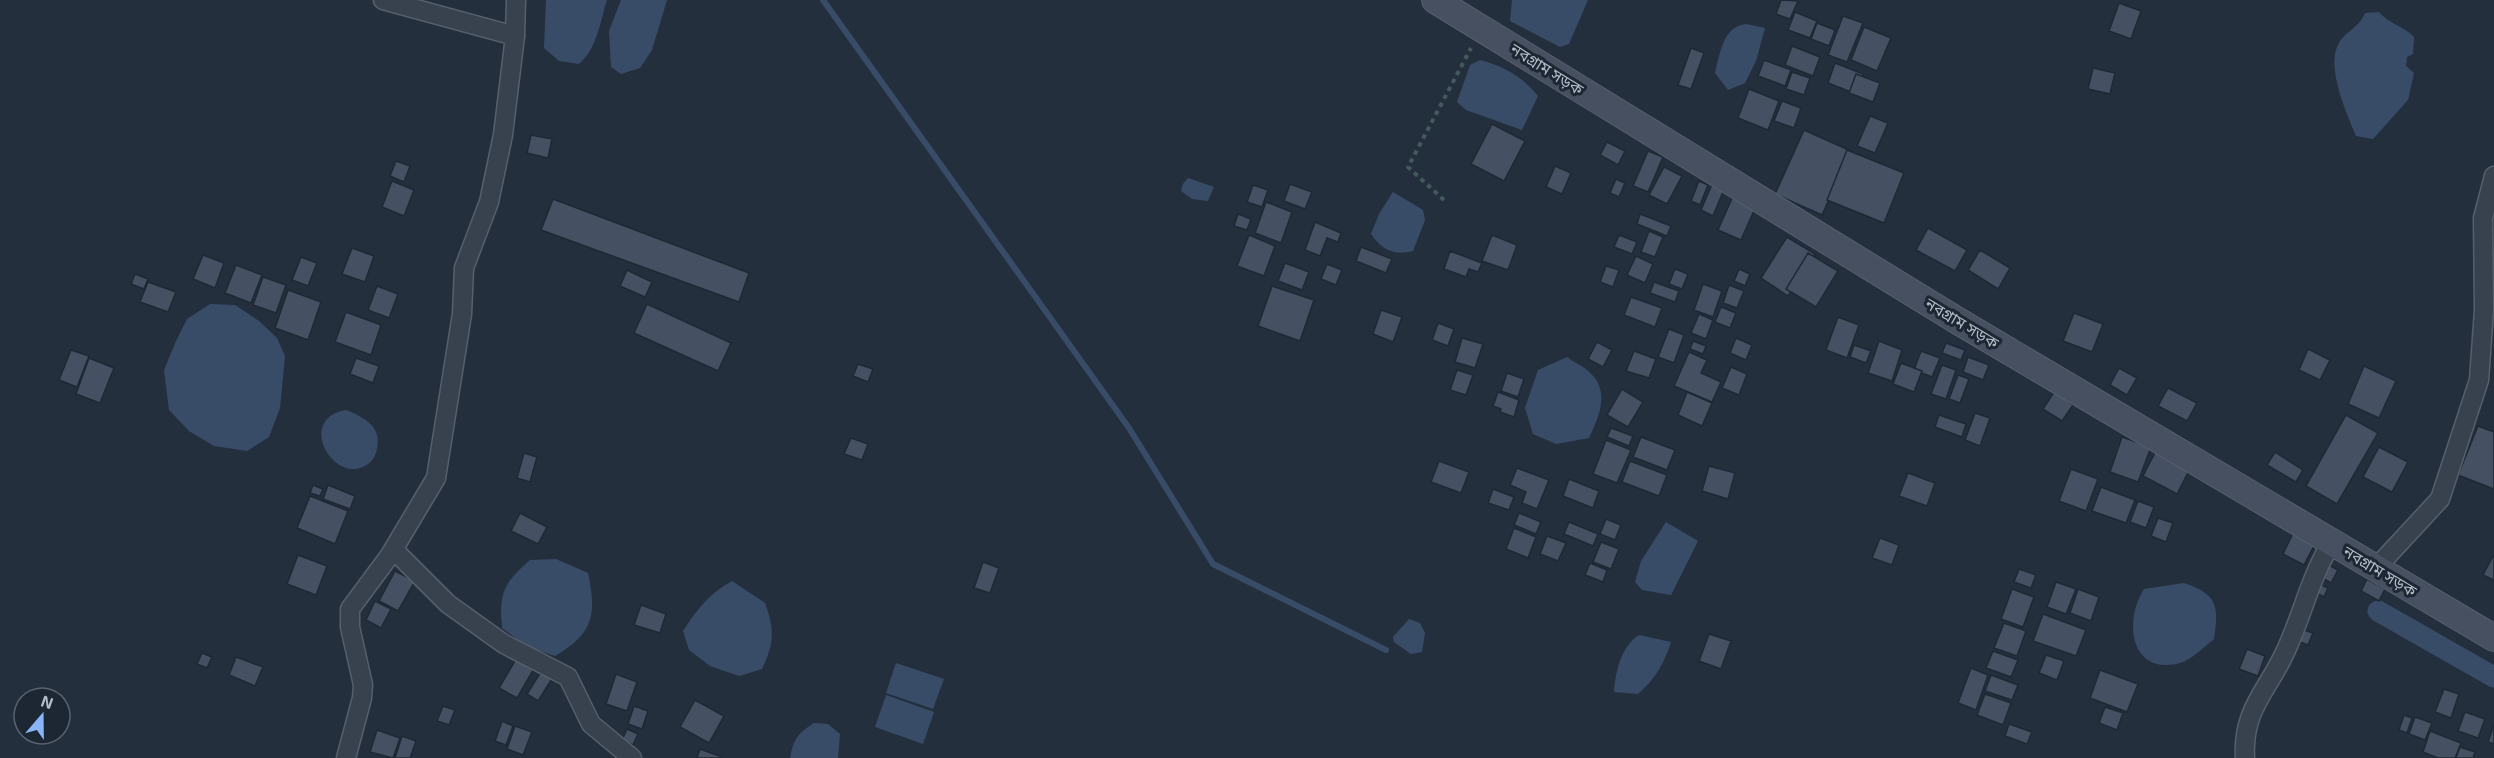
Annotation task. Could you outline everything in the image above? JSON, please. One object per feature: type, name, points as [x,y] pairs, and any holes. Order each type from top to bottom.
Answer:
[{"type":"main road","name":"নবগ্রাম সড়ক","points":[[1435,0],[1958,321],[2494,638]]},
{"type":"street","points":[[383,0],[515,36]]},
{"type":"street","points":[[346,758],[362,698],[363,685],[350,627],[350,609],[394,550],[436,477],[462,314],[464,268],[489,202],[503,135],[515,36],[516,0]]},
{"type":"street","points":[[2376,568],[2440,499],[2479,380],[2489,321],[2483,218],[2494,176]]},
{"type":"street","points":[[2245,758],[2248,718],[2286,650],[2313,575],[2332,542]]},
{"type":"street","points":[[394,550],[448,604],[504,644],[568,676],[591,724],[632,758]]},
{"type":"path","points":[[1444,200],[1408,167],[1481,28]]},
{"type":"water","points":[[546,0],[607,0],[594,43],[579,64],[559,61],[544,48]]},
{"type":"water","points":[[621,0],[667,0],[652,50],[640,68],[621,74],[611,67],[609,31]]},
{"type":"water","points":[[1512,0],[1588,0],[1569,44],[1560,47],[1510,21]]},
{"type":"water","points":[[2379,12],[2414,37],[2413,54],[2407,57],[2406,66],[2414,73],[2408,100],[2373,139],[2356,136],[2339,91],[2334,66],[2335,55],[2341,40],[2358,24],[2365,13]]},
{"type":"water","points":[[1746,24],[1765,28],[1756,61],[1745,83],[1728,90],[1715,73],[1719,58],[1727,35],[1738,26]]},
{"type":"water","points":[[1480,60],[1512,73],[1538,96],[1522,130],[1466,110],[1457,102],[1470,65]]},
{"type":"water","points":[[1188,178],[1214,187],[1208,201],[1192,199],[1181,191]]},
{"type":"water","points":[[1393,192],[1423,210],[1425,220],[1413,251],[1400,253],[1384,248],[1371,234],[1379,214]]},
{"type":"water","points":[[210,304],[235,305],[259,321],[277,338],[285,356],[280,408],[269,437],[247,451],[214,446],[189,431],[169,410],[164,370],[187,319]]},
{"type":"water","points":[[1567,357],[1585,368],[1599,385],[1600,411],[1589,438],[1556,444],[1533,434],[1525,408],[1538,370]]},
{"type":"water","points":[[346,410],[365,420],[377,434],[377,450],[374,457],[368,464],[356,469],[344,467],[333,460],[322,437],[323,426],[331,416]]},
{"type":"water","points":[[1666,522],[1698,541],[1671,595],[1642,590],[1635,582],[1641,561]]},
{"type":"water","points":[[556,559],[588,573],[592,612],[585,631],[568,648],[555,656],[528,647],[502,628],[501,606],[508,583],[530,560]]},
{"type":"water","points":[[732,581],[765,603],[772,629],[769,652],[762,669],[739,676],[710,666],[689,650],[683,631],[704,602]]},
{"type":"water","points":[[2184,583],[2204,592],[2214,603],[2216,618],[2214,639],[2180,663],[2164,665],[2151,662],[2142,654],[2133,630],[2138,602],[2144,589]]},
{"type":"water","points":[[1409,619],[1420,623],[1425,633],[1422,652],[1411,654],[1394,642],[1393,637]]},
{"type":"water","points":[[1639,635],[1671,642],[1658,671],[1638,694],[1614,692],[1623,653]]},
{"type":"water","points":[[896,663],[944,679],[933,709],[886,693]]},
{"type":"water","points":[[886,695],[934,712],[923,744],[875,727]]},
{"type":"water","points":[[814,723],[828,724],[840,734],[838,758],[790,758],[797,738]]},
{"type":"building","points":[[1781,0],[1798,1],[1790,19],[1776,14]]},
{"type":"building","points":[[2119,3],[2141,11],[2131,39],[2109,31]]},
{"type":"building","points":[[1795,12],[1817,21],[1810,38],[1788,30]]},
{"type":"building","points":[[1843,16],[1863,23],[1847,62],[1828,55]]},
{"type":"building","points":[[1817,23],[1835,30],[1829,46],[1811,39]]},
{"type":"building","points":[[1864,27],[1891,38],[1877,71],[1851,60]]},
{"type":"building","points":[[1792,46],[1820,57],[1813,76],[1785,65]]},
{"type":"building","points":[[1691,48],[1704,53],[1691,89],[1678,85]]},
{"type":"building","points":[[1764,60],[1791,70],[1785,86],[1758,76]]},
{"type":"building","points":[[1835,63],[1863,74],[1856,94],[1828,83]]},
{"type":"building","points":[[2093,68],[2115,73],[2110,94],[2088,89]]},
{"type":"building","points":[[1792,72],[1810,78],[1804,95],[1786,89]]},
{"type":"building","points":[[1856,74],[1880,83],[1873,102],[1849,93]]},
{"type":"building","points":[[1749,89],[1779,101],[1768,130],[1738,118]]},
{"type":"building","points":[[1782,101],[1801,108],[1794,128],[1774,121]]},
{"type":"building","points":[[1870,116],[1888,123],[1875,153],[1857,146]]},
{"type":"building","points":[[1492,124],[1525,141],[1504,181],[1471,164]]},
{"type":"building","points":[[1804,130],[1851,151],[1822,215],[1775,194]]},
{"type":"building","points":[[531,135],[552,139],[548,158],[527,153]]},
{"type":"building","points":[[1607,142],[1625,151],[1618,165],[1600,155]]},
{"type":"building","points":[[1847,150],[1904,173],[1884,223],[1827,200]]},
{"type":"building","points":[[1648,151],[1663,157],[1648,192],[1633,186]]},
{"type":"building","points":[[396,161],[410,166],[404,182],[390,176]]},
{"type":"building","points":[[1555,166],[1571,173],[1562,194],[1546,187]]},
{"type":"building","points":[[1664,167],[1682,176],[1667,204],[1649,195]]},
{"type":"building","points":[[1616,179],[1625,183],[1619,197],[1610,193]]},
{"type":"building","points":[[392,181],[414,190],[404,216],[382,207]]},
{"type":"building","points":[[1699,181],[1708,185],[1700,205],[1691,201]]},
{"type":"building","points":[[1713,182],[1725,187],[1713,216],[1701,210]]},
{"type":"building","points":[[1290,184],[1312,192],[1305,209],[1284,201]]},
{"type":"building","points":[[1253,185],[1268,190],[1262,207],[1247,202]]},
{"type":"building","points":[[1733,196],[1756,206],[1741,240],[1718,230]]},
{"type":"building","points":[[553,199],[749,273],[739,302],[541,230]]},
{"type":"building","points":[[1266,202],[1292,212],[1281,243],[1255,233]]},
{"type":"building","points":[[1238,214],[1251,219],[1247,230],[1234,226]]},
{"type":"building","points":[[1640,214],[1671,226],[1667,236],[1637,224]]},
{"type":"building","points":[[1315,222],[1341,233],[1338,242],[1327,238],[1320,256],[1305,250]]},
{"type":"building","points":[[1928,228],[1967,250],[1955,271],[1916,250]]},
{"type":"building","points":[[1649,231],[1663,237],[1655,257],[1641,252]]},
{"type":"building","points":[[1249,235],[1275,246],[1264,276],[1237,266]]},
{"type":"building","points":[[1492,235],[1517,245],[1508,270],[1482,261]]},
{"type":"building","points":[[1619,235],[1637,242],[1632,254],[1614,247]]},
{"type":"building","points":[[1787,237],[1815,254],[1788,296],[1761,278]]},
{"type":"building","points":[[1361,247],[1392,259],[1386,273],[1356,261]]},
{"type":"building","points":[[352,248],[374,256],[365,282],[342,274]]},
{"type":"building","points":[[1980,250],[2010,268],[1998,289],[1968,270]]},
{"type":"building","points":[[1450,251],[1482,263],[1478,272],[1469,269],[1466,277],[1444,269]]},
{"type":"building","points":[[1808,253],[1838,271],[1816,307],[1786,289]]},
{"type":"building","points":[[203,255],[224,263],[215,288],[193,279]]},
{"type":"building","points":[[1636,256],[1653,264],[1645,283],[1627,275]]},
{"type":"building","points":[[301,257],[317,263],[308,286],[292,280]]},
{"type":"building","points":[[1285,263],[1309,272],[1302,290],[1278,281]]},
{"type":"building","points":[[1327,264],[1342,270],[1336,285],[1321,279]]},
{"type":"building","points":[[236,265],[262,275],[251,303],[225,293]]},
{"type":"building","points":[[1606,266],[1619,270],[1613,287],[1600,282]]},
{"type":"building","points":[[1675,269],[1688,274],[1682,289],[1669,284]]},
{"type":"building","points":[[1739,269],[1750,274],[1745,286],[1734,281]]},
{"type":"building","points":[[627,270],[652,282],[645,297],[620,286]]},
{"type":"building","points":[[135,274],[148,279],[144,289],[131,284]]},
{"type":"building","points":[[263,277],[286,285],[276,313],[253,305]]},
{"type":"building","points":[[148,282],[176,292],[168,312],[140,302]]},
{"type":"building","points":[[1654,282],[1679,291],[1675,302],[1650,293]]},
{"type":"building","points":[[1703,284],[1722,291],[1713,317],[1694,310]]},
{"type":"building","points":[[1729,285],[1744,291],[1737,308],[1723,303]]},
{"type":"building","points":[[377,286],[398,294],[389,318],[368,310]]},
{"type":"building","points":[[1272,286],[1314,300],[1300,341],[1258,326]]},
{"type":"building","points":[[288,290],[321,302],[308,340],[275,328]]},
{"type":"building","points":[[1631,297],[1662,308],[1655,327],[1624,315]]},
{"type":"building","points":[[647,304],[731,343],[718,371],[634,333]]},
{"type":"building","points":[[1721,307],[1736,313],[1730,328],[1715,322]]},
{"type":"building","points":[[1381,310],[1402,317],[1393,342],[1373,334]]},
{"type":"building","points":[[346,312],[381,325],[371,355],[335,342]]},
{"type":"building","points":[[2074,313],[2103,324],[2092,352],[2063,341]]},
{"type":"building","points":[[1699,314],[1713,320],[1706,339],[1691,333]]},
{"type":"building","points":[[1838,317],[1859,325],[1847,358],[1826,350]]},
{"type":"building","points":[[1438,323],[1454,329],[1448,346],[1432,340]]},
{"type":"building","points":[[1669,329],[1684,335],[1674,363],[1658,357]]},
{"type":"building","points":[[1462,338],[1483,344],[1475,368],[1455,362]]},
{"type":"building","points":[[1736,338],[1752,345],[1746,360],[1730,353]]},
{"type":"building","points":[[1693,341],[1706,346],[1703,354],[1690,349]]},
{"type":"building","points":[[1879,341],[1902,350],[1892,381],[1868,373]]},
{"type":"building","points":[[1597,342],[1612,350],[1603,367],[1588,359]]},
{"type":"building","points":[[1946,343],[1965,350],[1961,360],[1942,353]]},
{"type":"building","points":[[1854,345],[1871,351],[1866,363],[1850,357]]},
{"type":"building","points":[[2308,349],[2330,360],[2320,380],[2299,370]]},
{"type":"building","points":[[71,350],[89,356],[77,387],[59,380]]},
{"type":"building","points":[[1634,351],[1656,359],[1649,378],[1626,371]]},
{"type":"building","points":[[1921,351],[1940,358],[1932,377],[1914,370]]},
{"type":"building","points":[[1689,352],[1707,360],[1701,373],[1721,382],[1712,402],[1674,386]]},
{"type":"building","points":[[1968,357],[1989,365],[1983,380],[1963,372]]},
{"type":"building","points":[[89,358],[114,368],[100,403],[76,394]]},
{"type":"building","points":[[356,358],[379,366],[373,383],[350,374]]},
{"type":"building","points":[[1901,363],[1922,371],[1914,392],[1893,384]]},
{"type":"building","points":[[858,364],[873,369],[868,382],[853,376]]},
{"type":"building","points":[[1942,365],[1956,370],[1946,399],[1931,394]]},
{"type":"building","points":[[2364,366],[2396,381],[2379,418],[2348,404]]},
{"type":"building","points":[[1731,367],[1747,374],[1739,395],[1722,388]]},
{"type":"building","points":[[2119,368],[2137,378],[2127,395],[2110,385]]},
{"type":"building","points":[[1457,370],[1473,375],[1466,395],[1450,390]]},
{"type":"building","points":[[1507,373],[1524,379],[1518,397],[1501,391]]},
{"type":"building","points":[[1958,375],[1969,379],[1960,403],[1949,399]]},
{"type":"building","points":[[2168,388],[2197,403],[2187,421],[2158,406]]},
{"type":"building","points":[[1622,389],[1643,402],[1628,427],[1607,415]]},
{"type":"building","points":[[1498,392],[1519,400],[1514,417],[1500,412],[1501,409],[1493,406]]},
{"type":"building","points":[[1687,392],[1712,403],[1702,426],[1678,415]]},
{"type":"building","points":[[2054,392],[2073,405],[2062,421],[2043,409]]},
{"type":"building","points":[[1975,413],[1990,418],[1980,446],[1965,440]]},
{"type":"building","points":[[1939,415],[1966,424],[1962,437],[1935,427]]},
{"type":"building","points":[[2346,415],[2378,433],[2337,504],[2306,486]]},
{"type":"building","points":[[2478,426],[2494,432],[2494,489],[2458,475]]},
{"type":"building","points":[[1611,428],[1633,436],[1629,446],[1607,437]]},
{"type":"building","points":[[1641,437],[1675,450],[1667,470],[1633,457]]},
{"type":"building","points":[[2122,437],[2151,447],[2138,482],[2110,472]]},
{"type":"building","points":[[851,438],[868,444],[862,460],[844,454]]},
{"type":"building","points":[[1606,440],[1631,450],[1617,483],[1593,474]]},
{"type":"building","points":[[2160,443],[2194,461],[2177,494],[2143,476]]},
{"type":"building","points":[[2379,447],[2408,462],[2392,492],[2363,477]]},
{"type":"building","points":[[2275,452],[2303,470],[2296,482],[2267,465]]},
{"type":"building","points":[[524,453],[537,457],[530,482],[517,478]]},
{"type":"building","points":[[1439,461],[1469,472],[1461,493],[1431,482]]},
{"type":"building","points":[[1630,461],[1667,475],[1659,496],[1622,482]]},
{"type":"building","points":[[1709,466],[1735,473],[1728,499],[1702,491]]},
{"type":"building","points":[[1517,468],[1549,480],[1537,509],[1522,503],[1526,492],[1510,485]]},
{"type":"building","points":[[2071,469],[2098,479],[2086,511],[2059,501]]},
{"type":"building","points":[[1908,473],[1935,483],[1927,506],[1899,496]]},
{"type":"building","points":[[1569,479],[1599,491],[1593,508],[1563,496]]},
{"type":"building","points":[[313,485],[323,489],[320,496],[310,493]]},
{"type":"building","points":[[328,485],[355,496],[350,509],[323,499]]},
{"type":"building","points":[[2101,487],[2135,500],[2126,523],[2092,511]]},
{"type":"building","points":[[1493,489],[1514,497],[1509,510],[1488,503]]},
{"type":"building","points":[[310,496],[348,511],[335,544],[297,528]]},
{"type":"building","points":[[2138,501],[2154,507],[2146,528],[2130,522]]},
{"type":"building","points":[[520,513],[547,527],[538,544],[511,531]]},
{"type":"building","points":[[1519,513],[1541,522],[1536,534],[1514,525]]},
{"type":"building","points":[[2158,518],[2173,523],[2166,542],[2151,536]]},
{"type":"building","points":[[1606,519],[1621,525],[1615,540],[1600,534]]},
{"type":"building","points":[[1569,522],[1598,534],[1593,546],[1564,534]]},
{"type":"building","points":[[1514,528],[1536,537],[1528,558],[1506,549]]},
{"type":"building","points":[[2294,531],[2316,542],[2304,565],[2283,554]]},
{"type":"building","points":[[1547,536],[1566,543],[1558,561],[1540,554]]},
{"type":"building","points":[[1880,538],[1899,545],[1892,565],[1872,558]]},
{"type":"building","points":[[1601,542],[1619,549],[1611,569],[1593,562]]},
{"type":"building","points":[[298,555],[327,566],[316,595],[287,584]]},
{"type":"building","points":[[2494,556],[2494,580],[2483,575]]},
{"type":"building","points":[[983,562],[999,568],[990,593],[974,588]]},
{"type":"building","points":[[1590,563],[1607,570],[1603,582],[1585,575]]},
{"type":"building","points":[[2327,564],[2338,570],[2331,583],[2321,577]]},
{"type":"building","points":[[2019,569],[2036,575],[2031,588],[2014,582]]},
{"type":"building","points":[[395,571],[415,581],[398,611],[379,601]]},
{"type":"building","points":[[2367,579],[2385,589],[2379,601],[2361,591]]},
{"type":"building","points":[[2056,582],[2076,589],[2066,614],[2047,607]]},
{"type":"building","points":[[2317,583],[2328,588],[2324,597],[2313,591]]},
{"type":"building","points":[[2012,589],[2034,597],[2023,627],[2001,619]]},
{"type":"building","points":[[2078,589],[2099,597],[2091,621],[2070,613]]},
{"type":"building","points":[[375,601],[391,609],[381,628],[366,620]]},
{"type":"building","points":[[641,605],[666,614],[660,633],[634,625]]},
{"type":"building","points":[[2043,614],[2086,630],[2076,656],[2033,641]]},
{"type":"building","points":[[2004,623],[2026,631],[2017,656],[1994,648]]},
{"type":"building","points":[[2301,629],[2313,633],[2308,645],[2297,641]]},
{"type":"building","points":[[1709,634],[1731,641],[1721,669],[1699,661]]},
{"type":"building","points":[[2247,649],[2265,656],[2258,676],[2239,669]]},
{"type":"building","points":[[1993,651],[2018,660],[2011,677],[1986,668]]},
{"type":"building","points":[[202,653],[212,657],[207,668],[197,664]]},
{"type":"building","points":[[2046,655],[2064,661],[2057,680],[2039,673]]},
{"type":"building","points":[[236,657],[263,667],[255,686],[229,675]]},
{"type":"building","points":[[516,659],[533,670],[517,698],[499,688]]},
{"type":"building","points":[[1971,668],[1988,675],[1976,710],[1958,703]]},
{"type":"building","points":[[542,670],[553,677],[538,701],[527,694]]},
{"type":"building","points":[[2100,670],[2138,684],[2127,712],[2090,698]]},
{"type":"building","points":[[616,674],[637,682],[627,711],[606,704]]},
{"type":"building","points":[[1991,675],[2018,685],[2012,700],[1985,691]]},
{"type":"building","points":[[2444,689],[2459,694],[2451,718],[2435,712]]},
{"type":"building","points":[[1985,694],[2011,703],[2003,725],[1977,715]]},
{"type":"building","points":[[695,700],[724,716],[709,743],[680,727]]},
{"type":"building","points":[[443,706],[455,710],[449,725],[437,721]]},
{"type":"building","points":[[634,706],[648,711],[642,729],[628,724]]},
{"type":"building","points":[[2105,707],[2123,713],[2117,730],[2099,723]]},
{"type":"building","points":[[2465,712],[2485,719],[2478,738],[2458,731]]},
{"type":"building","points":[[2404,715],[2412,718],[2407,733],[2399,730]]},
{"type":"building","points":[[2415,717],[2432,723],[2425,740],[2409,734]]},
{"type":"building","points":[[502,721],[513,726],[506,745],[495,741]]},
{"type":"building","points":[[2009,724],[2032,732],[2027,744],[2005,736]]},
{"type":"building","points":[[2494,725],[2494,744],[2488,742]]},
{"type":"building","points":[[515,726],[532,732],[523,755],[507,749]]},
{"type":"building","points":[[627,729],[638,734],[633,745],[622,740]]},
{"type":"building","points":[[377,730],[400,738],[393,758],[370,752]]},
{"type":"building","points":[[2430,731],[2461,743],[2455,758],[2438,758],[2423,752]]},
{"type":"building","points":[[402,736],[416,741],[410,758],[395,758]]},
{"type":"building","points":[[2460,747],[2475,752],[2473,758],[2456,758]]},
{"type":"building","points":[[700,749],[722,757],[722,758],[697,758]]},
{"type":"waterway","points":[[823,0],[1129,428],[1213,564],[1386,650]]},
{"type":"waterway","points":[[2378,611],[2494,677]]}]
